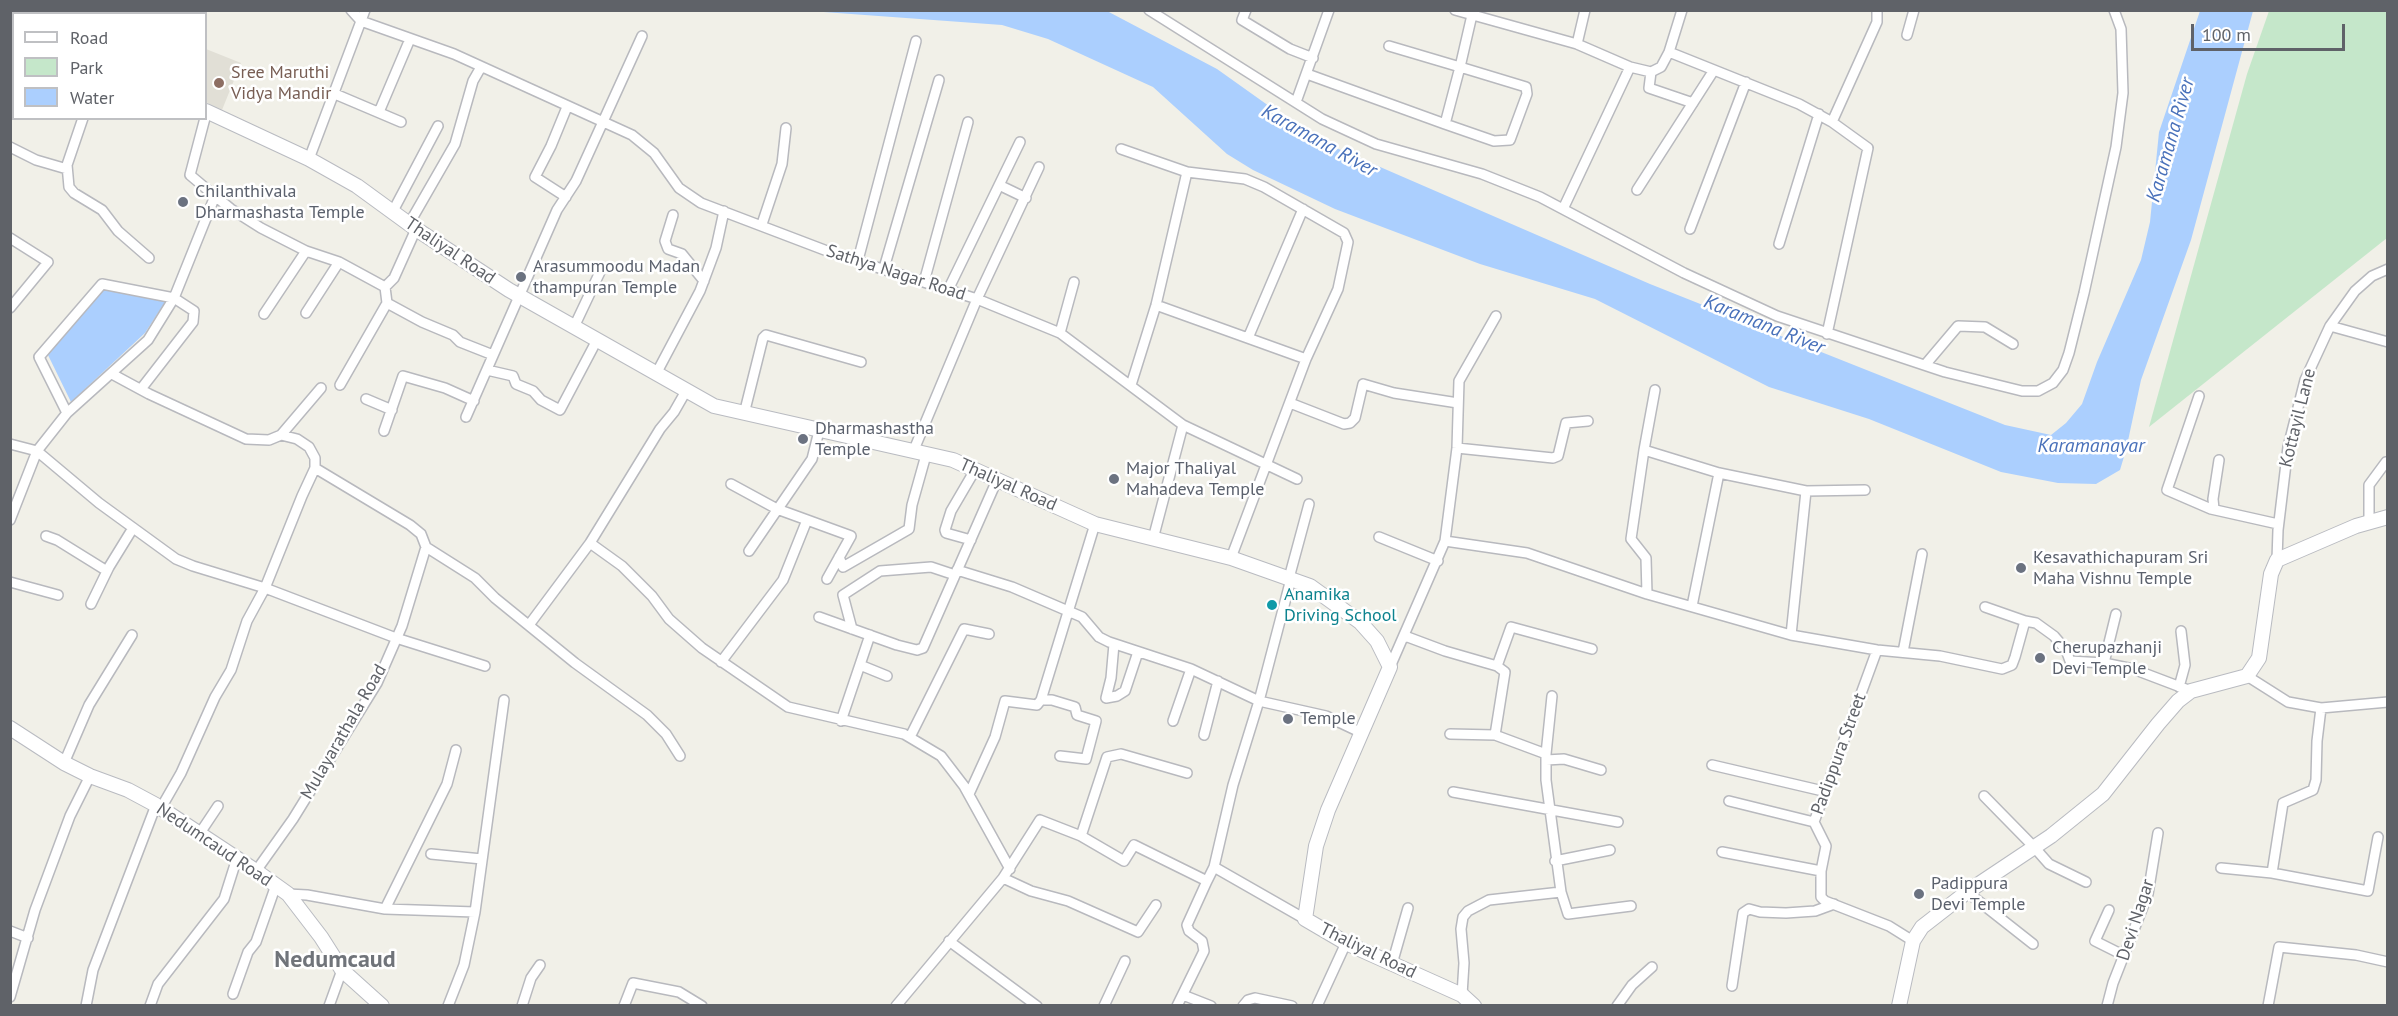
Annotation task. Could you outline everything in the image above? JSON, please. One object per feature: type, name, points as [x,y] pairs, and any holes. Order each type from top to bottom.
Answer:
[{"type":"street","points":[[351,10],[361,21]]},
{"type":"street","points":[[309,159],[365,10]]},
{"type":"street","points":[[1149,10],[1323,118],[1376,144],[1482,174],[1540,197],[1684,273],[1778,316],[1925,366],[2022,391],[2038,392],[2053,383],[2063,370],[2084,293],[2116,147],[2123,93],[2121,28],[2114,10]]},
{"type":"street","points":[[1246,10],[1242,20],[1290,49],[1313,58]]},
{"type":"street","points":[[1296,102],[1329,10]]},
{"type":"street","points":[[1455,10],[1577,44],[1630,67],[1650,72],[1661,68],[1669,52],[1682,10]]},
{"type":"street","points":[[1577,44],[1585,10]]},
{"type":"street","points":[[1832,122],[1877,22],[1876,10]]},
{"type":"street","points":[[1907,35],[1914,10]]},
{"type":"street","points":[[1445,124],[1472,15]]},
{"type":"street","name":"Sathya Nagar Road","points":[[361,21],[454,54],[632,135],[645,144],[679,188],[701,203],[762,224],[836,254],[977,299],[920,453],[909,529],[843,567],[839,557]]},
{"type":"street","points":[[466,417],[557,210],[586,161],[642,36]]},
{"type":"street","points":[[379,112],[410,39]]},
{"type":"street","points":[[858,260],[916,41]]},
{"type":"street","points":[[1307,74],[1494,141],[1510,140],[1527,94],[1526,87],[1389,46]]},
{"type":"street","points":[[1669,52],[1819,114],[1868,148],[1827,334]]},
{"type":"street","points":[[385,287],[394,278],[412,226],[455,144],[473,81],[481,67]]},
{"type":"street","points":[[1563,210],[1630,67]]},
{"type":"street","points":[[1637,190],[1714,70]]},
{"type":"street","points":[[1650,72],[1649,88],[1693,103]]},
{"type":"street","points":[[884,268],[939,80]]},
{"type":"street","points":[[1690,229],[1746,82]]},
{"type":"street","points":[[335,94],[401,122]]},
{"type":"street","points":[[566,197],[535,177],[567,107]]},
{"type":"street","points":[[1779,244],[1819,114]]},
{"type":"street","name":"Thaliyal Road","points":[[207,115],[309,159],[357,186],[412,226],[519,296],[714,406],[953,460],[1095,524],[1231,558],[1310,586],[1360,622],[1377,641],[1390,667],[1328,810],[1316,846],[1305,919],[1346,943],[1462,995],[1474,1005]]},
{"type":"street","points":[[82,120],[67,165],[69,186],[74,193],[102,210],[118,231],[149,258]]},
{"type":"street","points":[[205,120],[190,175],[231,209],[306,251],[339,261],[385,287]]},
{"type":"street","points":[[924,282],[969,122]]},
{"type":"street","points":[[393,211],[438,126]]},
{"type":"street","points":[[762,224],[782,164],[786,128]]},
{"type":"street","points":[[948,290],[1020,142]]},
{"type":"street","points":[[10,147],[36,160],[67,169]]},
{"type":"street","points":[[1121,149],[1187,172],[1245,179],[1338,229],[1347,242],[1338,288],[1306,359],[1231,558]]},
{"type":"street","points":[[1039,167],[977,299],[1060,333],[1183,425],[1297,479]]},
{"type":"street","points":[[1131,385],[1156,305],[1187,172]]},
{"type":"street","points":[[999,185],[1026,198]]},
{"type":"street","points":[[10,520],[38,451],[67,413],[148,340],[174,298],[215,196]]},
{"type":"street","points":[[1248,338],[1303,209]]},
{"type":"street","points":[[656,374],[704,281],[716,248],[724,211]]},
{"type":"street","points":[[673,215],[665,241],[668,249],[682,254],[704,281]]},
{"type":"street","points":[[10,238],[48,262],[10,308]]},
{"type":"street","points":[[264,314],[306,251]]},
{"type":"street","points":[[306,313],[339,261]]},
{"type":"street","name":"Kottayil Lane","points":[[2277,560],[2278,524],[2288,447],[2305,380],[2330,326],[2355,291],[2372,276],[2388,269]]},
{"type":"street","points":[[574,327],[600,272]]},
{"type":"street","points":[[1060,333],[1074,282]]},
{"type":"street","points":[[67,413],[39,357],[102,284],[174,298],[194,311],[194,322],[141,389]]},
{"type":"street","points":[[340,385],[387,303],[385,287]]},
{"type":"street","points":[[387,303],[422,322],[447,332],[460,342],[493,355]]},
{"type":"street","points":[[1156,305],[1306,359]]},
{"type":"street","points":[[1390,667],[1445,542],[1457,448],[1459,381],[1496,316]]},
{"type":"street","points":[[1925,366],[1958,326],[1985,327],[2013,344]]},
{"type":"street","points":[[2330,326],[2388,342]]},
{"type":"street","points":[[744,414],[763,338],[766,335],[861,362]]},
{"type":"street","points":[[487,370],[513,376],[516,384],[533,391],[560,410],[597,340]]},
{"type":"street","points":[[112,374],[246,439],[269,440],[281,435],[321,388]]},
{"type":"street","points":[[384,431],[403,376],[445,388],[474,401]]},
{"type":"street","points":[[1290,403],[1344,424],[1350,423],[1355,418],[1363,384],[1394,393],[1458,403]]},
{"type":"street","points":[[1647,594],[1646,558],[1631,539],[1655,390]]},
{"type":"street","points":[[530,625],[590,543],[642,457],[686,391]]},
{"type":"street","points":[[2199,396],[2167,490],[2214,509],[2278,524]]},
{"type":"street","points":[[366,399],[392,410]]},
{"type":"street","points":[[1457,448],[1552,458],[1558,456],[1566,423],[1588,421]]},
{"type":"street","points":[[1154,539],[1183,425]]},
{"type":"street","points":[[749,551],[812,459],[819,431]]},
{"type":"street","points":[[86,1005],[93,970],[158,806],[181,773],[215,697],[231,670],[247,621],[265,588],[315,468],[315,458],[309,447],[281,435]]},
{"type":"street","points":[[10,444],[38,451],[99,503],[176,558],[193,566],[265,588],[396,638],[485,666]]},
{"type":"street","points":[[1644,450],[1719,473],[1806,491],[1865,490]]},
{"type":"street","points":[[2214,509],[2213,499],[2219,460]]},
{"type":"street","points":[[2368,522],[2369,485],[2386,462]]},
{"type":"street","points":[[315,468],[410,525],[421,534],[426,547],[475,578],[495,598],[575,663],[647,715],[666,734],[680,756]]},
{"type":"street","points":[[971,540],[946,533],[945,530],[951,511],[975,470]]},
{"type":"street","points":[[1692,606],[1719,473]]},
{"type":"street","points":[[819,617],[917,650],[923,648],[997,480]]},
{"type":"street","points":[[731,484],[777,509],[851,536],[827,579]]},
{"type":"street","points":[[1791,635],[1806,491]]},
{"type":"street","points":[[1178,1005],[1203,951],[1202,941],[1189,930],[1187,925],[1214,867],[1233,785],[1259,701],[1309,504]]},
{"type":"street","points":[[2247,676],[2259,658],[2271,574],[2277,560],[2368,522],[2388,517]]},
{"type":"street","points":[[721,662],[783,580],[807,520]]},
{"type":"street","points":[[969,794],[995,737],[1005,701],[1037,705],[1041,700],[1095,524]]},
{"type":"street","points":[[91,604],[107,571],[133,528]]},
{"type":"street","points":[[46,536],[57,540],[107,571]]},
{"type":"street","points":[[1379,537],[1438,561]]},
{"type":"street","points":[[1445,542],[1527,553],[1647,594],[1791,635],[1876,651],[1940,656],[2002,669],[2012,664],[2025,621]]},
{"type":"street","points":[[590,543],[622,566],[652,596],[669,619],[721,662],[788,707],[841,721],[861,723],[910,737],[941,756],[950,765],[969,794],[1006,874],[1032,891],[1068,901],[1138,932],[1156,905]]},
{"type":"street","name":"Mulayarathala Road","points":[[256,871],[293,819],[377,683],[402,626],[426,547]]},
{"type":"street","points":[[1903,652],[1922,554]]},
{"type":"street","points":[[852,629],[843,594],[880,571],[931,567],[956,572],[1012,587],[1069,611],[1082,617],[1099,637],[1114,644],[1191,669],[1259,701],[1326,716],[1362,733]]},
{"type":"street","points":[[10,582],[58,595]]},
{"type":"street","points":[[1985,607],[2036,623],[2054,636],[2066,650],[2070,661],[2104,663],[2133,669],[2185,689],[2247,676],[2288,702],[2321,708],[2388,702]]},
{"type":"street","points":[[2104,663],[2116,614]]},
{"type":"street","points":[[1497,666],[1511,627],[1592,650]]},
{"type":"street","points":[[910,737],[964,629],[989,634]]},
{"type":"street","points":[[1899,1005],[1912,940],[1922,927],[1967,892],[2034,847],[2103,794],[2178,701],[2185,689],[2181,631]]},
{"type":"street","points":[[64,763],[90,705],[132,635]]},
{"type":"street","points":[[841,721],[870,635]]},
{"type":"street","points":[[1405,636],[1503,669],[1506,679],[1495,735]]},
{"type":"street","points":[[1114,644],[1111,678],[1106,698],[1117,696],[1125,691],[1138,652]]},
{"type":"street","name":"Padippura Street","points":[[1834,904],[1821,897],[1821,871],[1826,846],[1814,822],[1823,791],[1876,651]]},
{"type":"street","points":[[860,665],[887,676]]},
{"type":"street","points":[[1173,720],[1191,669]]},
{"type":"street","points":[[1204,735],[1218,681]]},
{"type":"street","points":[[1552,696],[1546,780],[1555,861],[1568,914],[1631,906]]},
{"type":"street","points":[[448,1005],[464,965],[475,912],[504,700]]},
{"type":"street","points":[[1041,700],[1052,700],[1075,706],[1077,715],[1095,721],[1086,759]]},
{"type":"street","points":[[2272,873],[2283,803],[2313,790],[2316,780],[2321,708]]},
{"type":"street","name":"Nedumcaud Road","points":[[10,728],[64,763],[90,776],[128,790],[158,806],[276,885],[288,894],[321,937],[342,970],[382,1005]]},
{"type":"street","points":[[1450,734],[1495,735],[1546,757],[1564,759],[1601,770]]},
{"type":"street","points":[[385,909],[447,784],[456,750]]},
{"type":"street","points":[[1082,836],[1107,757],[1120,754],[1187,773]]},
{"type":"street","points":[[1060,756],[1104,764]]},
{"type":"street","points":[[1712,765],[1823,791]]},
{"type":"street","points":[[10,997],[36,910],[70,816],[90,776]]},
{"type":"street","points":[[1453,792],[1618,822]]},
{"type":"street","points":[[1984,796],[2049,864],[2085,882]]},
{"type":"street","points":[[1729,801],[1814,822]]},
{"type":"street","points":[[200,833],[218,806]]},
{"type":"street","points":[[896,1005],[1006,874],[1040,820],[1082,836],[1124,861],[1134,845],[1206,881]]},
{"type":"street","name":"Devi Nagar","points":[[2107,1005],[2113,983],[2148,894],[2158,833]]},
{"type":"street","points":[[2221,868],[2272,873],[2368,891],[2378,837]]},
{"type":"street","points":[[1555,861],[1610,850]]},
{"type":"street","points":[[1722,852],[1821,871]]},
{"type":"street","points":[[431,854],[482,859]]},
{"type":"street","points":[[150,1005],[158,984],[224,899],[237,858]]},
{"type":"street","points":[[1214,867],[1305,919]]},
{"type":"street","points":[[233,994],[248,952],[256,942],[276,885]]},
{"type":"street","points":[[1462,995],[1464,945],[1461,929],[1463,917],[1468,911],[1489,900],[1561,892]]},
{"type":"street","points":[[1967,892],[2033,944]]},
{"type":"street","points":[[288,894],[385,909],[475,912]]},
{"type":"street","points":[[1732,986],[1743,913],[1749,909],[1760,912],[1786,913],[1815,911],[1834,904],[1889,926],[1912,940]]},
{"type":"street","points":[[1392,964],[1408,908]]},
{"type":"street","points":[[2109,910],[2095,941],[2125,956]]},
{"type":"street","points":[[10,931],[28,938]]},
{"type":"street","points":[[949,941],[1037,1005]]},
{"type":"street","points":[[1317,1005],[1346,943]]},
{"type":"street","points":[[2268,1005],[2279,946],[2356,955],[2388,962]]},
{"type":"street","points":[[1104,1005],[1125,961]]},
{"type":"street","points":[[522,1005],[531,978],[540,965]]},
{"type":"street","points":[[1617,1005],[1632,985],[1652,967]]},
{"type":"street","points":[[329,1005],[342,970]]},
{"type":"street","points":[[624,1005],[633,983],[679,992],[702,1005]]},
{"type":"street","points":[[1183,995],[1211,1005]]},
{"type":"street","points":[[1243,1005],[1255,998],[1292,1005]]},
{"type":"shaded area","name":"Sree Maruthi Vidya Mandir","points":[[207,49],[241,63],[222,110],[207,102]]},
{"type":"green space","points":[[2269,11],[2387,11],[2387,238],[2149,427],[2247,74]]},
{"type":"water","name":"Karamanayar","points":[[810,11],[1107,11],[1217,69],[1276,111],[1334,147],[1650,284],[2005,425],[2051,435],[2066,423],[2082,404],[2097,362],[2141,260],[2150,222],[2159,132],[2200,11],[2253,11],[2191,240],[2141,380],[2120,470],[2096,484],[2058,483],[2001,472],[1869,419],[1769,387],[1595,299],[1480,264],[1335,209],[1253,170],[1227,154],[1153,87],[1048,39],[1002,25]]},
{"type":"water","points":[[105,287],[167,299],[145,333],[71,402],[47,353]]},
{"type":"place","name":"Sree Maruthi Vidya Mandir","points":[[219,83]]},
{"type":"place","name":"Chilanthivala Dharmashasta Temple","points":[[183,202]]},
{"type":"place","name":"Arasummoodu Madan thampuran Temple","points":[[521,277]]},
{"type":"place","name":"Dharmashastha Temple","points":[[803,439]]},
{"type":"place","name":"Major Thaliyal Mahadeva Temple","points":[[1114,479]]},
{"type":"place","name":"Kesavathichapuram Sri Maha Vishnu Temple","points":[[2021,568]]},
{"type":"place","name":"Anamika Driving School","points":[[1272,605]]},
{"type":"place","name":"Cherupazhanji Devi Temple","points":[[2040,658]]},
{"type":"place","name":"Temple","points":[[1288,719]]},
{"type":"place","name":"Padippura Devi Temple","points":[[1919,894]]},
{"type":"district","name":"Nedumcaud","points":[[335,960]]},
{"type":"water label","name":"Karamana River","points":[[2171,140]]},
{"type":"water label","name":"Karamana River","points":[[1319,141]]},
{"type":"water label","name":"Karamana River","points":[[1764,325]]}]
